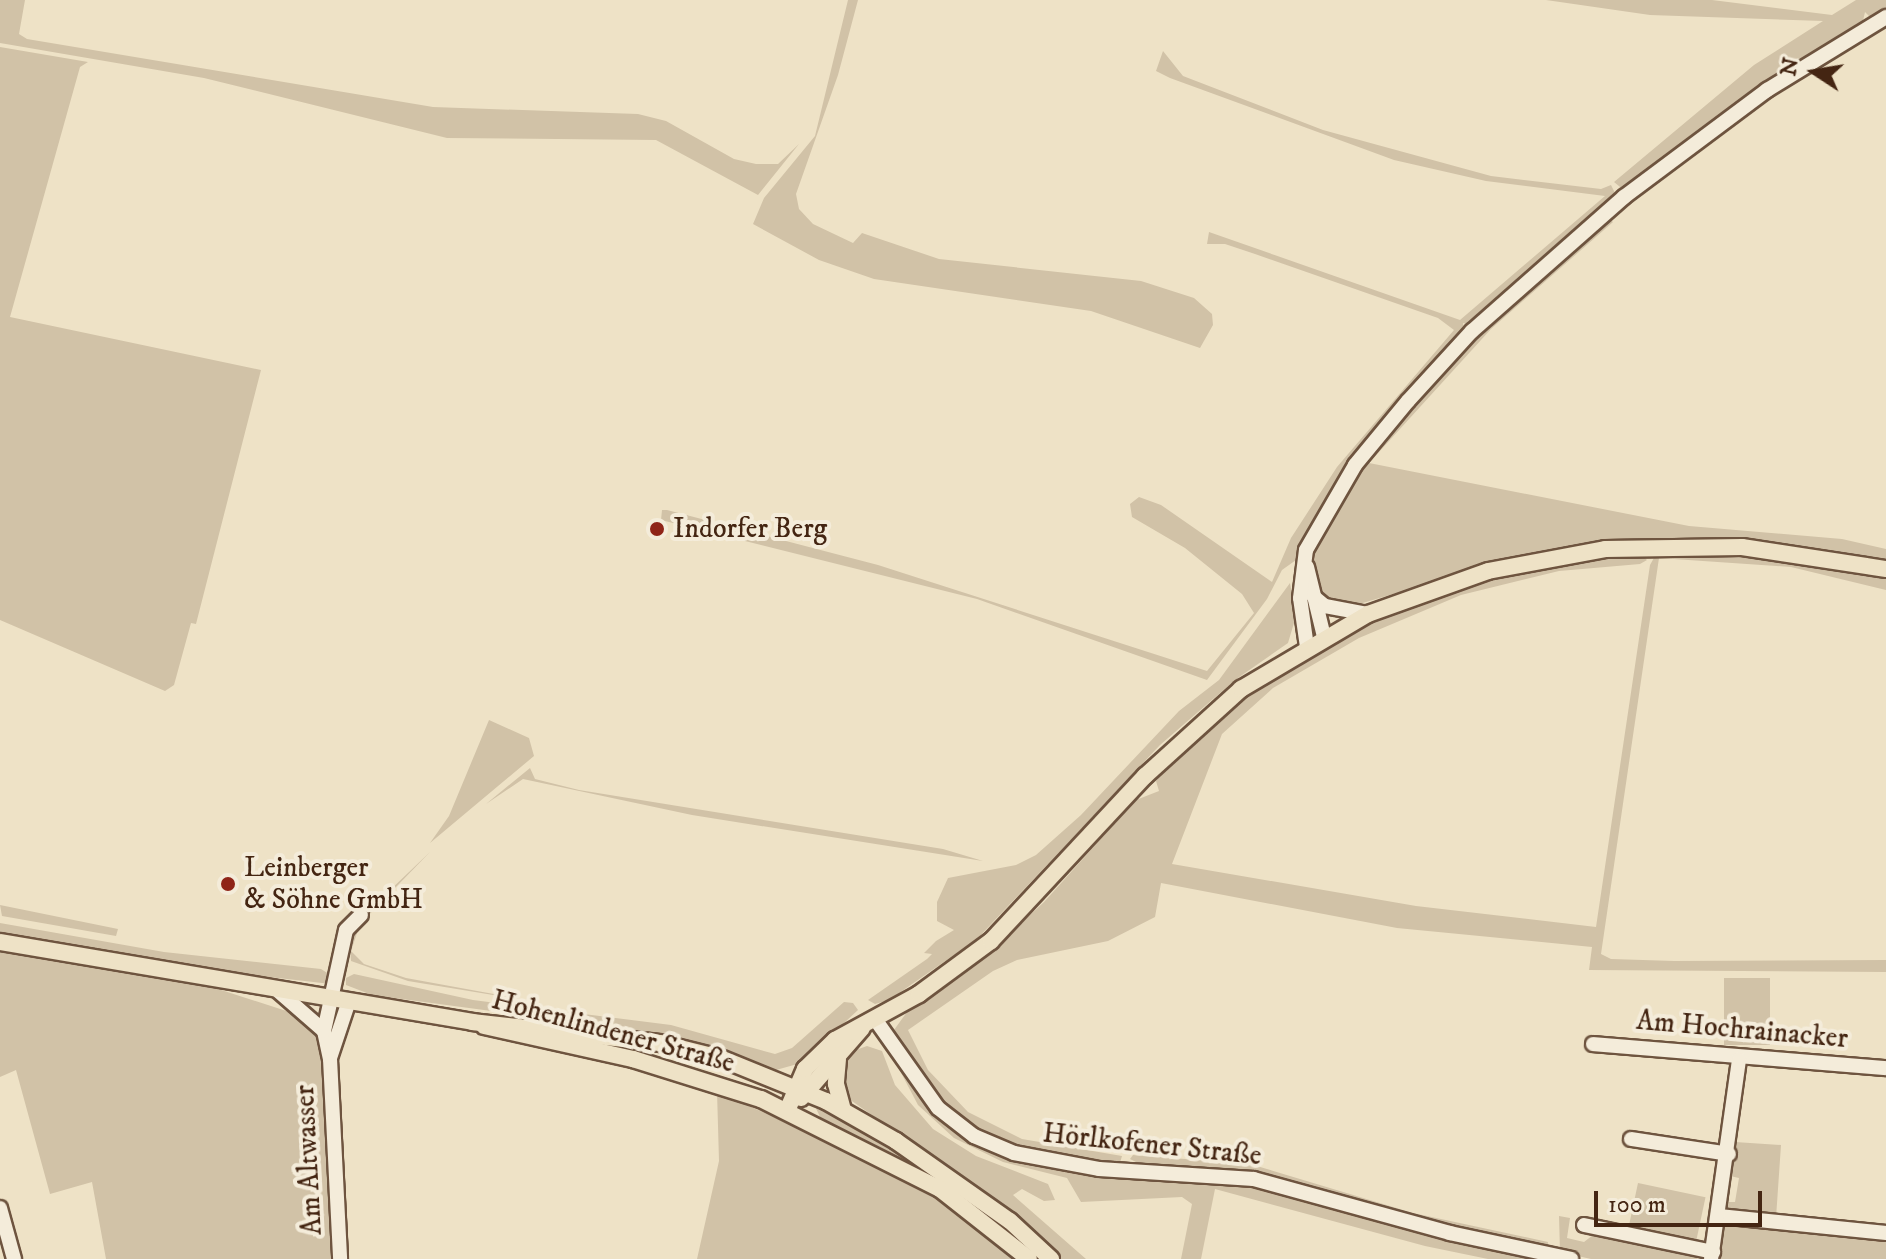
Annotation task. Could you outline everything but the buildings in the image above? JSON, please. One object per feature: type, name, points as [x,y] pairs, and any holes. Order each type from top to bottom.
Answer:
[{"type":"main road","points":[[787,1111],[835,1040],[919,994],[991,941],[1191,732],[1241,689],[1307,647],[1368,614],[1488,571],[1605,549],[1742,547],[1886,569]]},
{"type":"main road","name":"Hohenlindener Straße","points":[[0,942],[472,1022],[680,1046],[801,1090],[843,1110],[964,1187],[1051,1259]]},
{"type":"main road","points":[[801,1090],[838,1059],[870,1021]]},
{"type":"main road","name":"Hohenlindener Straße","points":[[472,1022],[674,1070],[787,1111],[940,1189],[1029,1259]]},
{"type":"main road","points":[[838,1059],[836,1084],[843,1110]]},
{"type":"street","points":[[1307,647],[1300,598],[1306,550],[1355,465],[1461,343],[1520,286],[1624,197],[1729,117],[1886,17]]},
{"type":"street","points":[[1306,550],[1313,596],[1324,637]]},
{"type":"street","points":[[1313,596],[1325,606],[1368,614]]},
{"type":"street","points":[[340,1000],[346,930],[361,915]]},
{"type":"street","points":[[276,989],[324,1031]]},
{"type":"street","name":"Am Altwasser","points":[[340,1000],[324,1031],[330,1059],[340,1259]]},
{"type":"street","name":"Am Altwasser","points":[[330,1059],[340,1000]]},
{"type":"street","name":"Hörlkofener Straße","points":[[870,1021],[938,1108],[974,1136],[1014,1153],[1074,1166],[1254,1179],[1450,1233],[1571,1259]]},
{"type":"street","name":"Am Hochrainacker","points":[[1593,1044],[1730,1052],[1739,1060],[1886,1068]]},
{"type":"street","points":[[1584,1225],[1712,1256],[1729,1154],[1739,1060]]},
{"type":"street","points":[[1631,1139],[1729,1154]]},
{"type":"street","points":[[0,1208],[14,1259]]},
{"type":"street","points":[[1719,1216],[1886,1233]]},
{"type":"shaded area","points":[[0,0],[25,0],[19,34],[27,39],[433,107],[638,114],[666,121],[734,159],[756,164],[778,164],[799,144],[758,195],[656,140],[447,138],[204,78],[0,43]]},
{"type":"shaded area","points":[[848,0],[858,0],[838,75],[796,194],[799,209],[813,224],[853,243],[862,233],[939,259],[1141,281],[1194,298],[1212,314],[1213,325],[1200,348],[1091,311],[874,279],[819,260],[753,224],[764,198],[815,136]]},
{"type":"shaded area","points":[[1546,0],[1712,0],[1832,15],[1856,0],[1886,0],[1886,11],[1870,17],[1865,12],[1862,25],[1784,72],[1625,191],[1614,182],[1754,65],[1823,21],[1650,15]]},
{"type":"shaded area","points":[[0,47],[88,62],[80,67],[10,317],[261,370],[196,624],[191,623],[174,685],[165,691],[0,620]]},
{"type":"shaded area","points":[[1163,51],[1183,76],[1323,130],[1491,176],[1601,189],[1611,185],[1617,197],[1470,325],[1463,323],[1464,331],[1344,472],[1296,560],[1282,570],[1267,599],[1207,680],[977,599],[661,520],[662,510],[667,510],[878,565],[1207,671],[1254,613],[1242,594],[1185,548],[1132,517],[1130,504],[1139,497],[1161,505],[1272,582],[1291,538],[1337,467],[1454,330],[1438,318],[1255,254],[1225,244],[1207,244],[1209,232],[1460,320],[1605,196],[1486,181],[1394,160],[1170,78],[1156,71]]},
{"type":"shaded area","points":[[1609,219],[1613,222],[1491,329],[1369,463],[1689,526],[1842,539],[1886,549],[1886,563],[1727,540],[1617,541],[1514,558],[1356,605],[1331,603],[1320,594],[1313,553],[1360,467],[1515,298]]},
{"type":"shaded area","points":[[1741,553],[1886,575],[1886,590],[1791,567],[1659,558],[1601,954],[1611,959],[1674,961],[1886,960],[1886,972],[1589,970],[1592,947],[1397,928],[1161,883],[1155,917],[1108,941],[1017,960],[993,971],[908,1030],[928,1070],[968,1112],[1022,1139],[1122,1156],[1119,1166],[1034,1154],[979,1132],[930,1091],[895,1037],[894,1030],[907,1012],[996,947],[1044,902],[1136,800],[1159,791],[1156,781],[1164,770],[1234,707],[1285,672],[1398,608],[1482,579],[1590,556],[1642,555],[1647,560],[1640,564],[1559,571],[1461,595],[1359,638],[1273,688],[1222,734],[1172,864],[1416,906],[1596,927],[1650,565],[1655,556]]},
{"type":"shaded area","points":[[1290,583],[1296,616],[1288,643],[1235,680],[1160,745],[977,939],[889,1000],[875,1004],[868,1000],[927,959],[932,954],[924,953],[954,930],[937,921],[937,902],[948,878],[1016,865],[1036,855],[1081,815],[1179,711],[1219,680]]},
{"type":"shaded area","points":[[489,720],[529,738],[534,756],[430,843],[449,816]]},
{"type":"shaded area","points":[[530,768],[535,779],[579,790],[943,849],[983,861],[692,815],[523,779],[486,804]]},
{"type":"shaded area","points":[[430,852],[360,924],[351,951],[364,964],[406,978],[542,1003],[408,981],[351,961],[350,942],[365,914]]},
{"type":"shaded area","points":[[0,905],[118,929],[116,936],[2,916]]},
{"type":"shaded area","points":[[0,923],[164,952],[321,969],[332,976],[331,984],[192,968],[0,935]]},
{"type":"shaded area","points":[[0,950],[218,989],[305,1017],[320,1037],[338,1259],[106,1259],[92,1182],[50,1194],[16,1070],[0,1077]]},
{"type":"shaded area","points":[[354,974],[473,1000],[671,1025],[775,1054],[792,1048],[844,1002],[853,1003],[858,1010],[801,1063],[776,1070],[656,1033],[372,995],[346,985],[346,978]]},
{"type":"shaded area","points":[[1724,978],[1770,978],[1770,1045],[1724,1045]]},
{"type":"shaded area","points":[[867,1046],[882,1051],[895,1085],[933,1129],[976,1156],[1048,1184],[1055,1200],[1044,1201],[1022,1189],[1013,1195],[1086,1259],[1057,1259],[986,1195],[849,1099],[843,1089],[843,1066],[853,1051]]},
{"type":"shaded area","points":[[898,1067],[927,1105],[958,1132],[1023,1163],[1095,1174],[1252,1185],[1399,1228],[1542,1259],[1488,1259],[1425,1246],[1215,1189],[1201,1259],[1181,1259],[1192,1204],[1182,1197],[1081,1202],[1067,1178],[1003,1162],[954,1138],[918,1105]]},
{"type":"shaded area","points":[[717,1091],[920,1185],[1022,1259],[697,1259],[719,1161]]},
{"type":"shaded area","points":[[814,1104],[876,1137],[991,1215],[1042,1259],[932,1177],[821,1119]]},
{"type":"shaded area","points":[[1735,1142],[1781,1145],[1776,1218],[1727,1209],[1726,1202],[1735,1202],[1739,1178],[1730,1176]]},
{"type":"shaded area","points":[[1133,1155],[1250,1164],[1413,1213],[1548,1242],[1547,1249],[1446,1228],[1256,1174],[1142,1165],[1130,1159]]},
{"type":"shaded area","points":[[1638,1183],[1705,1197],[1696,1243],[1628,1229]]},
{"type":"shaded area","points":[[1559,1216],[1570,1218],[1567,1238],[1584,1242],[1597,1232],[1698,1254],[1697,1259],[1591,1259],[1560,1252]]},
{"type":"shaded area","points":[[1733,1223],[1886,1237],[1886,1259],[1717,1259],[1723,1228]]},
{"type":"place","name":"Indorfer Berg","points":[[657,529]]},
{"type":"place","name":"Leinberger & Söhne GmbH","points":[[228,884]]}]
